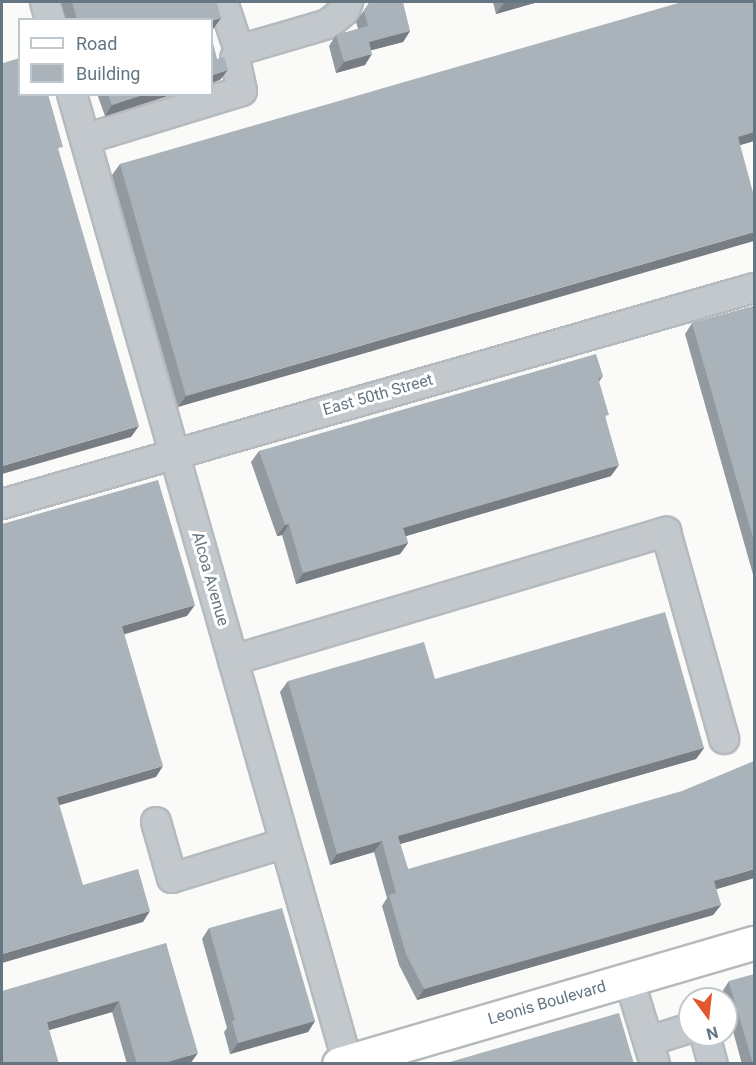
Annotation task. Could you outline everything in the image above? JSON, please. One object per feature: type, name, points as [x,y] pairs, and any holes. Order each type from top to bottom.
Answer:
[{"type":"main road","name":"Leonis Boulevard","points":[[345,1063],[754,943]]},
{"type":"street","points":[[45,2],[49,18]]},
{"type":"street","points":[[84,139],[242,91],[235,59],[239,50],[224,2]]},
{"type":"street","points":[[239,50],[328,24],[345,10],[348,2]]},
{"type":"street","name":"Alcoa Avenue","points":[[73,96],[285,843],[345,1063]]},
{"type":"street","name":"East 50th Street","points":[[2,504],[754,288]]},
{"type":"street","points":[[233,660],[666,532],[724,739]]},
{"type":"street","points":[[156,822],[172,878],[285,843]]},
{"type":"street","points":[[629,980],[652,1052],[678,1036]]},
{"type":"street","points":[[708,1047],[713,1064]]},
{"type":"building","points":[[72,2],[216,2],[221,18],[213,21],[213,18],[76,18]]},
{"type":"building","points":[[403,2],[410,31],[369,42],[372,54],[344,62],[336,35],[368,26],[364,11],[369,3]]},
{"type":"building","points":[[682,2],[754,2],[754,132],[738,137],[754,196],[754,232],[186,396],[120,164]]},
{"type":"building","points":[[213,43],[217,59],[224,57],[228,70],[213,75]]},
{"type":"building","points":[[2,58],[3,63],[18,59],[18,96],[49,96],[63,147],[58,148],[139,426],[2,466]]},
{"type":"building","points":[[109,96],[140,96],[112,105]]},
{"type":"building","points":[[754,306],[754,541],[692,323]]},
{"type":"building","points":[[596,354],[603,376],[598,378],[609,415],[605,416],[619,465],[403,528],[408,543],[303,573],[289,524],[285,525],[259,451]]},
{"type":"building","points":[[158,480],[195,605],[122,626],[163,766],[57,797],[83,885],[138,869],[150,911],[2,954],[2,524]]},
{"type":"building","points":[[665,612],[704,748],[398,836],[408,869],[682,791],[754,761],[754,869],[714,881],[721,905],[424,989],[406,954],[389,895],[396,893],[382,841],[337,854],[288,681],[424,642],[435,679]]},
{"type":"building","points":[[282,908],[315,1021],[238,1043],[232,1021],[235,1020],[209,928]]},
{"type":"building","points":[[166,943],[198,1053],[161,1064],[137,1064],[119,1001],[47,1022],[59,1064],[2,1064],[2,991]]},
{"type":"building","points":[[754,974],[754,1064],[738,1012],[738,987],[731,987],[729,981]]},
{"type":"building","points":[[619,1013],[634,1064],[443,1064]]}]
